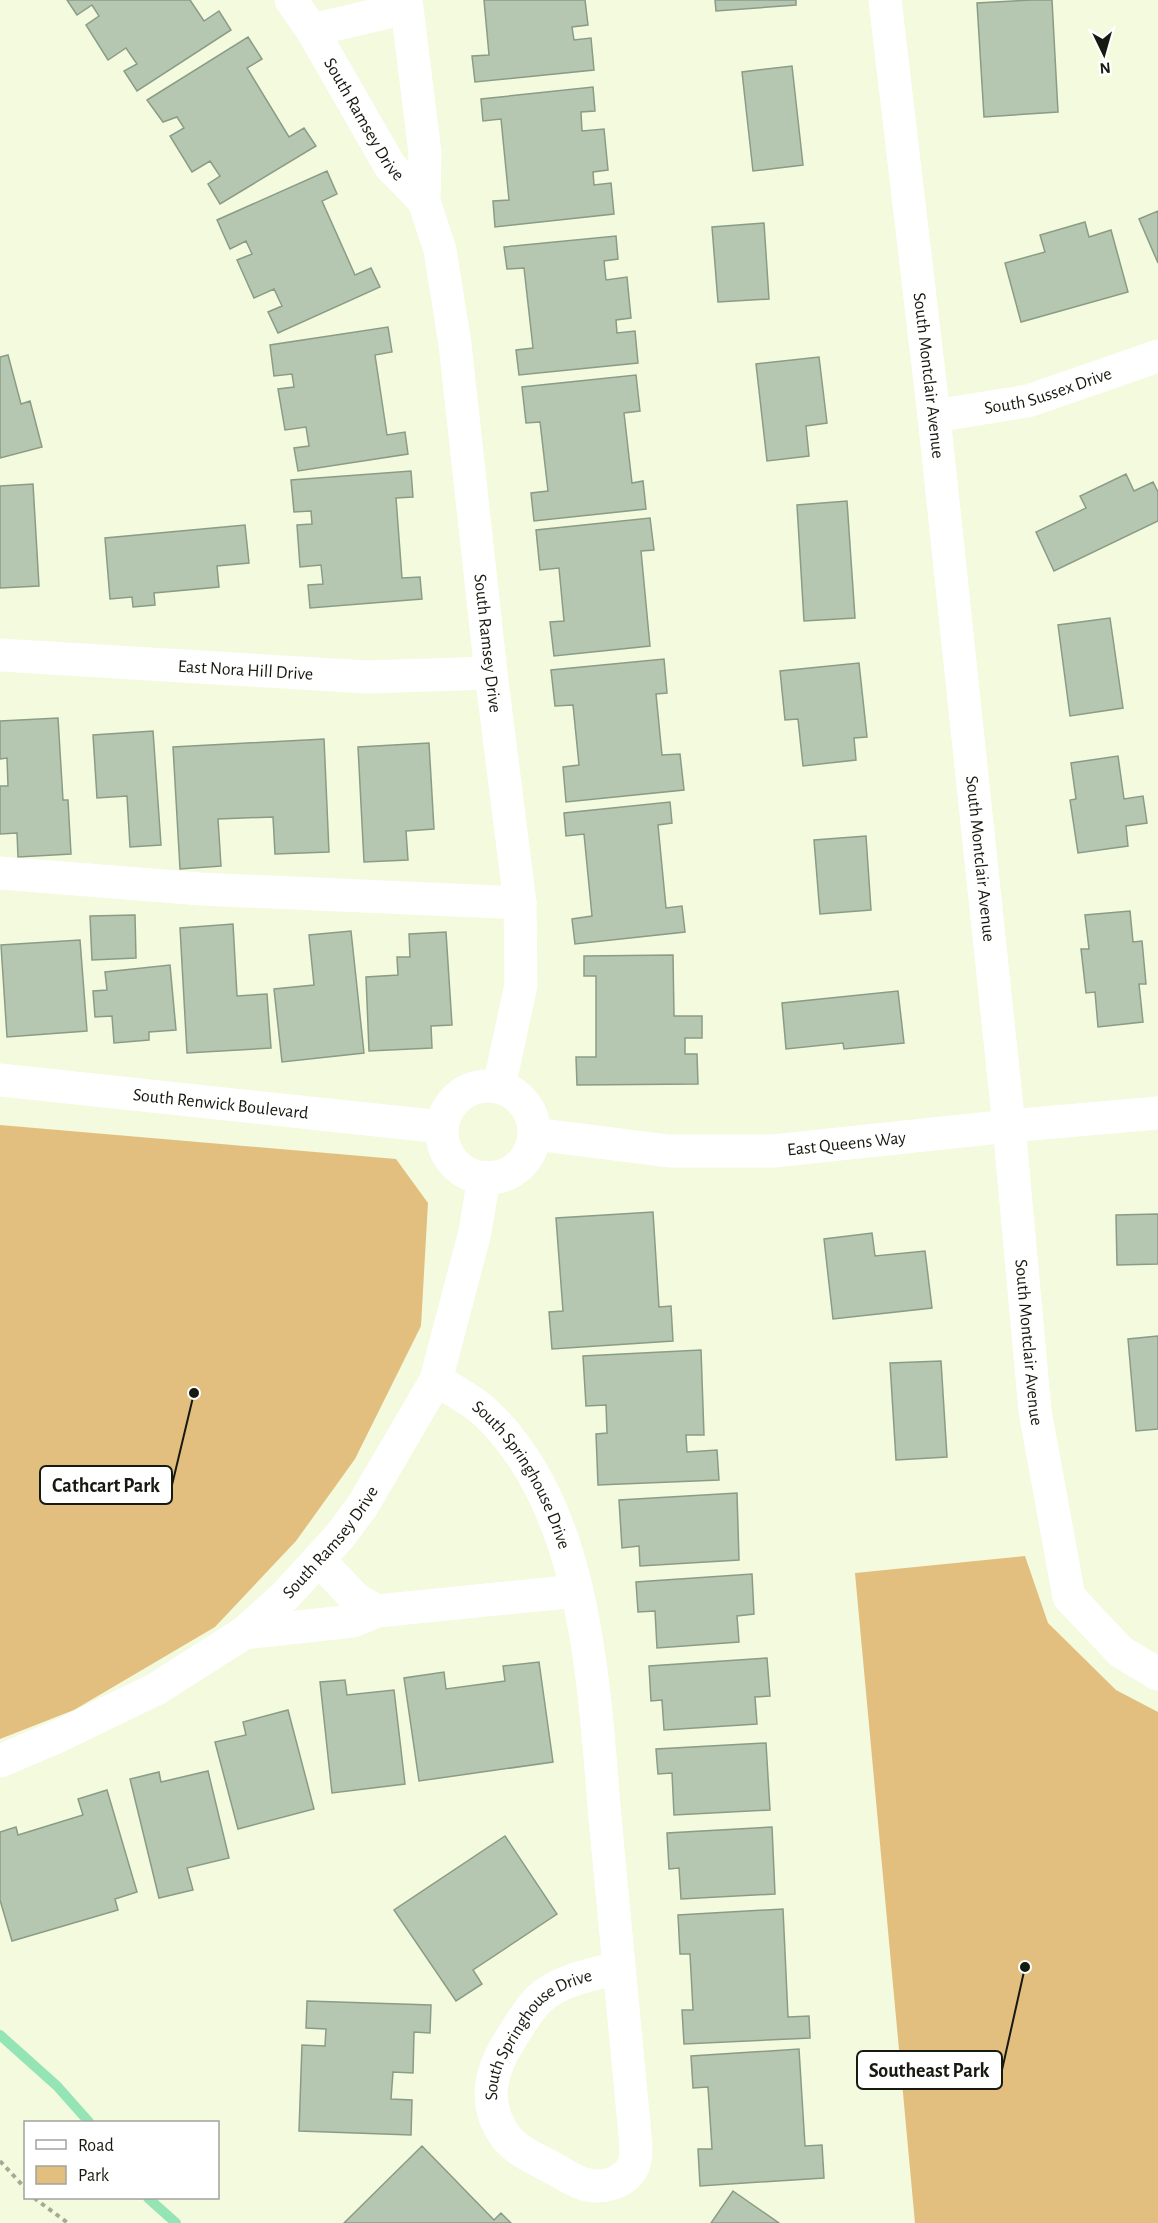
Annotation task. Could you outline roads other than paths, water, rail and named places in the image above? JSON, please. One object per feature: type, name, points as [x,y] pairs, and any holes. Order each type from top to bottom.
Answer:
[{"type":"street","name":"South Ramsey Drive","points":[[291,0],[312,30],[390,166],[424,201]]},
{"type":"street","name":"South Montclair Avenue","points":[[885,0],[934,416],[1010,1126],[1035,1411],[1069,1598],[1121,1652],[1158,1674]]},
{"type":"street","name":"South Ramsey Drive","points":[[312,30],[406,4],[425,153],[424,201],[440,250],[455,344],[491,673],[520,903],[521,985],[499,1087]]},
{"type":"street","name":"South Sussex Drive","points":[[934,416],[1028,400],[1158,356]]},
{"type":"street","name":"East Nora Hill Drive","points":[[0,655],[367,677],[491,673]]},
{"type":"street","points":[[0,873],[201,889],[520,903]]},
{"type":"street","name":"South Renwick Boulevard","points":[[0,1080],[442,1127]]},
{"type":"street","points":[[483,1086],[499,1087],[513,1093],[525,1104],[532,1118],[534,1134],[531,1148],[524,1161],[513,1171],[499,1176],[484,1177],[470,1174],[448,1155],[443,1142],[442,1127],[447,1112],[455,1099],[468,1090],[483,1086]]},
{"type":"street","name":"East Queens Way","points":[[534,1134],[669,1151],[773,1151],[1158,1113]]},
{"type":"street","name":"South Ramsey Drive","points":[[0,1761],[59,1736],[156,1689],[244,1633],[320,1560],[363,1505],[436,1380],[475,1232],[484,1177]]},
{"type":"street","name":"South Springhouse Drive","points":[[436,1380],[466,1398],[491,1417],[511,1440],[534,1476],[566,1548],[588,1638],[636,2146],[635,2163],[628,2174],[615,2183],[600,2186],[582,2183],[525,2153],[507,2138],[496,2118],[490,2097],[492,2077],[501,2052],[525,2015],[541,1998],[565,1984],[619,1968]]},
{"type":"street","points":[[320,1560],[356,1599],[377,1611]]},
{"type":"street","points":[[244,1633],[353,1621],[377,1611],[577,1591]]},
{"type":"waterway","points":[[0,2035],[57,2086],[88,2121]]},
{"type":"waterway","points":[[149,2199],[176,2223]]},
{"type":"place","name":"Cathcart Park","points":[[194,1393]]},
{"type":"place","name":"Southeast Park","points":[[1025,1967]]}]
